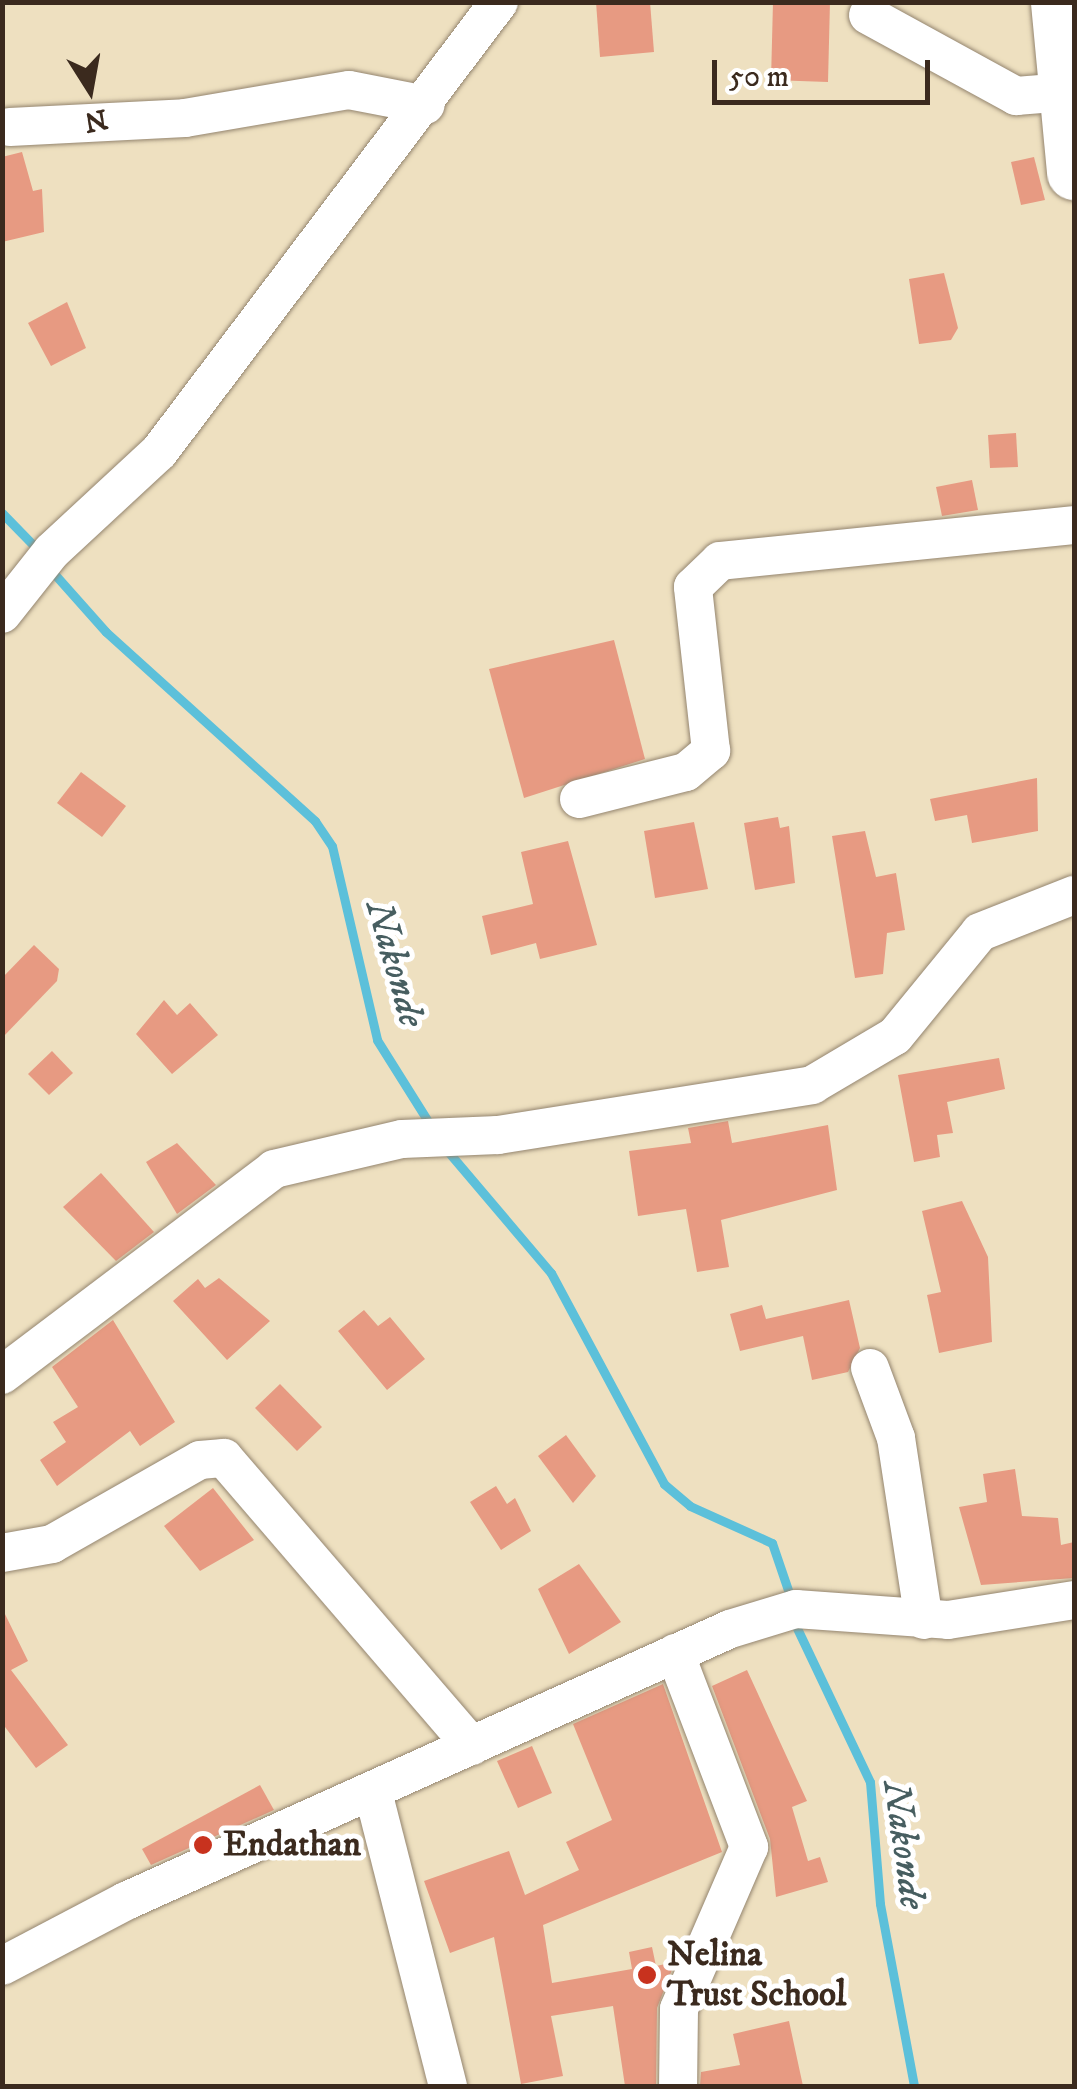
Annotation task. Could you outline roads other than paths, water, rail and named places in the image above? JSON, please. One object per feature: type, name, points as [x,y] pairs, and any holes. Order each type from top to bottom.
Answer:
[{"type":"highway","points":[[1058,2],[1073,157]]},
{"type":"street","points":[[2,614],[52,551],[159,452],[426,105],[499,2]]},
{"type":"street","points":[[868,16],[1016,96],[1066,92]]},
{"type":"street","points":[[10,127],[185,118],[349,90],[426,105]]},
{"type":"street","points":[[579,799],[686,772],[711,750],[694,587],[720,561],[1074,525]]},
{"type":"street","points":[[2,1375],[274,1169],[402,1139],[498,1135],[812,1085],[896,1036],[980,932],[1074,895]]},
{"type":"street","points":[[870,1368],[896,1438],[924,1620]]},
{"type":"street","points":[[10,1561],[200,1460],[224,1458],[472,1746]]},
{"type":"street","points":[[2,1966],[675,1653],[796,1609],[924,1620],[1074,1600]]},
{"type":"street","points":[[675,1653],[750,1847],[679,2009],[678,2086]]},
{"type":"street","points":[[373,1792],[448,2086]]},
{"type":"waterway","name":"Nakonde","points":[[2,513],[40,552]]},
{"type":"waterway","name":"Nakonde","points":[[50,569],[106,632],[315,821],[332,846],[377,1040],[431,1126]]},
{"type":"waterway","name":"Nakonde","points":[[445,1148],[551,1273],[664,1484],[690,1506],[772,1543],[790,1596]]},
{"type":"waterway","name":"Nakonde","points":[[795,1624],[870,1782],[880,1904],[914,2086]]},
{"type":"place","name":"Endathan","points":[[203,1845]]},
{"type":"place","name":"Nelina Trust School","points":[[647,1975]]}]
